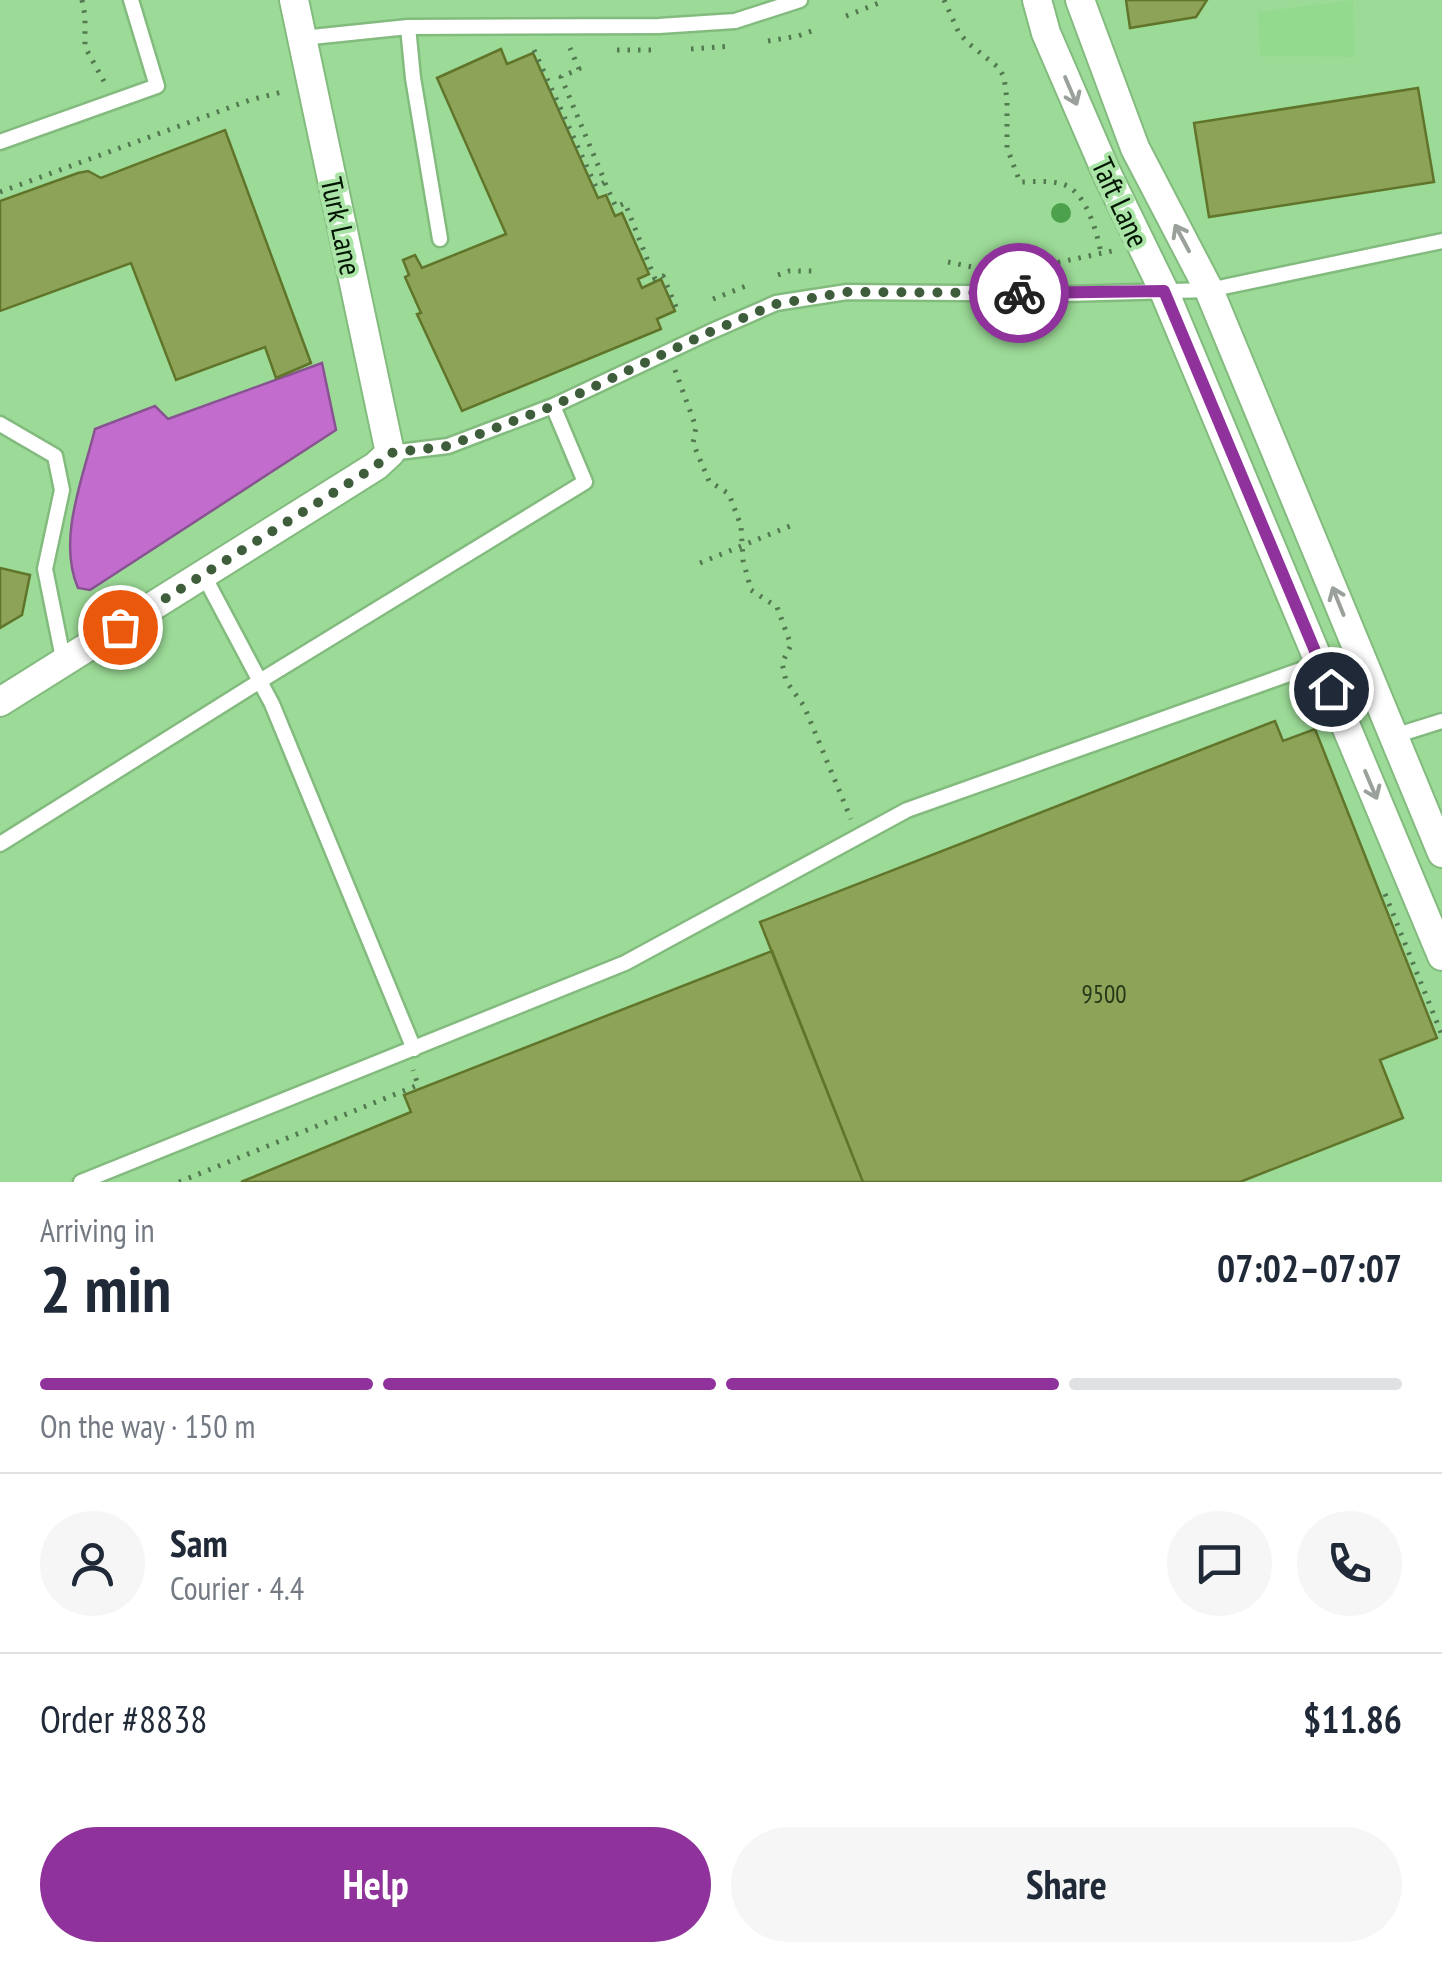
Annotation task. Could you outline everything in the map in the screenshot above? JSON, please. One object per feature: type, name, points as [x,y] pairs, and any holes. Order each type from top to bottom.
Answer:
[{"type":"street","name":"Turk Lane","points":[[294,0],[390,453]]},
{"type":"street","name":"Taft Lane","points":[[1037,0],[1046,33],[1107,174],[1164,291],[1442,956]]},
{"type":"street","name":"Taft Lane","points":[[1080,0],[1135,148],[1209,290],[1442,852]]},
{"type":"street","points":[[0,702],[376,466],[390,453]]},
{"type":"lane","points":[[0,142],[157,86],[131,0]]},
{"type":"lane","points":[[302,38],[408,27],[659,26],[735,21],[800,0]]},
{"type":"lane","points":[[408,27],[440,239]]},
{"type":"lane","points":[[390,453],[448,446],[553,406],[776,304],[847,292],[1066,294],[1209,290],[1442,241]]},
{"type":"lane","points":[[0,844],[585,482],[553,406]]},
{"type":"lane","points":[[0,424],[54,456],[62,490],[45,569],[64,663]]},
{"type":"lane","points":[[203,574],[272,704],[414,1049]]},
{"type":"lane","points":[[80,1182],[624,963],[906,810],[1320,663],[1360,653]]},
{"type":"lane","points":[[1394,736],[1442,721]]},
{"type":"path","points":[[82,0],[85,46],[110,92]]},
{"type":"path","points":[[944,0],[959,32],[1004,77],[1006,148],[1020,182],[1069,187],[1086,209],[1101,253]]},
{"type":"path","points":[[846,16],[884,1]]},
{"type":"path","points":[[790,26],[794,37]]},
{"type":"path","points":[[768,41],[816,29]]},
{"type":"path","points":[[691,49],[731,46]]},
{"type":"path","points":[[548,82],[579,69],[570,48]]},
{"type":"path","points":[[534,50],[596,187],[604,182]]},
{"type":"path","points":[[617,50],[653,50]]},
{"type":"path","points":[[561,76],[616,207],[624,203],[655,279],[663,276],[678,314]]},
{"type":"path","points":[[0,192],[250,100],[286,91]]},
{"type":"path","points":[[572,134],[583,130]]},
{"type":"path","points":[[1026,269],[1116,250]]},
{"type":"path","points":[[948,262],[986,270]]},
{"type":"path","points":[[778,275],[818,271]]},
{"type":"path","points":[[713,299],[746,286]]},
{"type":"path","points":[[667,352],[696,426],[693,444],[709,481],[729,494],[742,526],[743,560],[752,590],[777,608],[791,645],[782,663],[786,681],[804,706],[858,836]]},
{"type":"path","points":[[700,563],[790,526]]},
{"type":"path","points":[[1384,894],[1442,1035]]},
{"type":"path","points":[[179,1182],[418,1085],[412,1070]]},
{"type":"shaded area","points":[[0,0],[1442,0],[1442,1182],[0,1182]]},
{"type":"shaded area","points":[[1353,0],[1355,57],[1260,56],[1258,12]]},
{"type":"shaded area","points":[[322,363],[336,430],[90,590],[78,588],[72,569],[71,529],[95,429],[155,406],[168,419]]},
{"type":"building","points":[[1126,0],[1207,0],[1196,17],[1130,28]]},
{"type":"building","points":[[501,49],[507,64],[533,53],[598,198],[606,195],[615,216],[622,213],[649,274],[638,279],[642,288],[661,279],[675,311],[657,319],[661,329],[462,411],[417,314],[421,313],[405,277],[409,275],[403,260],[415,255],[422,268],[506,234],[437,78]]},
{"type":"building","points":[[1418,88],[1434,182],[1209,217],[1194,123]]},
{"type":"building","points":[[225,130],[311,363],[276,378],[265,347],[176,380],[131,263],[0,311],[0,201],[78,173],[88,171],[101,178]]},
{"type":"building","points":[[0,568],[30,575],[22,615],[0,628]]},
{"type":"building","points":[[1275,721],[1283,741],[1315,729],[1437,1038],[1380,1060],[1403,1118],[1240,1182],[863,1182],[760,922]]},
{"type":"building","points":[[772,951],[863,1182],[241,1182],[411,1112],[404,1095]]},
{"type":"way so far","points":[[120,627],[376,466],[390,453],[448,446],[553,406],[776,304],[847,292],[1019,293]]},
{"type":"route","points":[[1019,293],[1164,291],[1331,689]]}]
